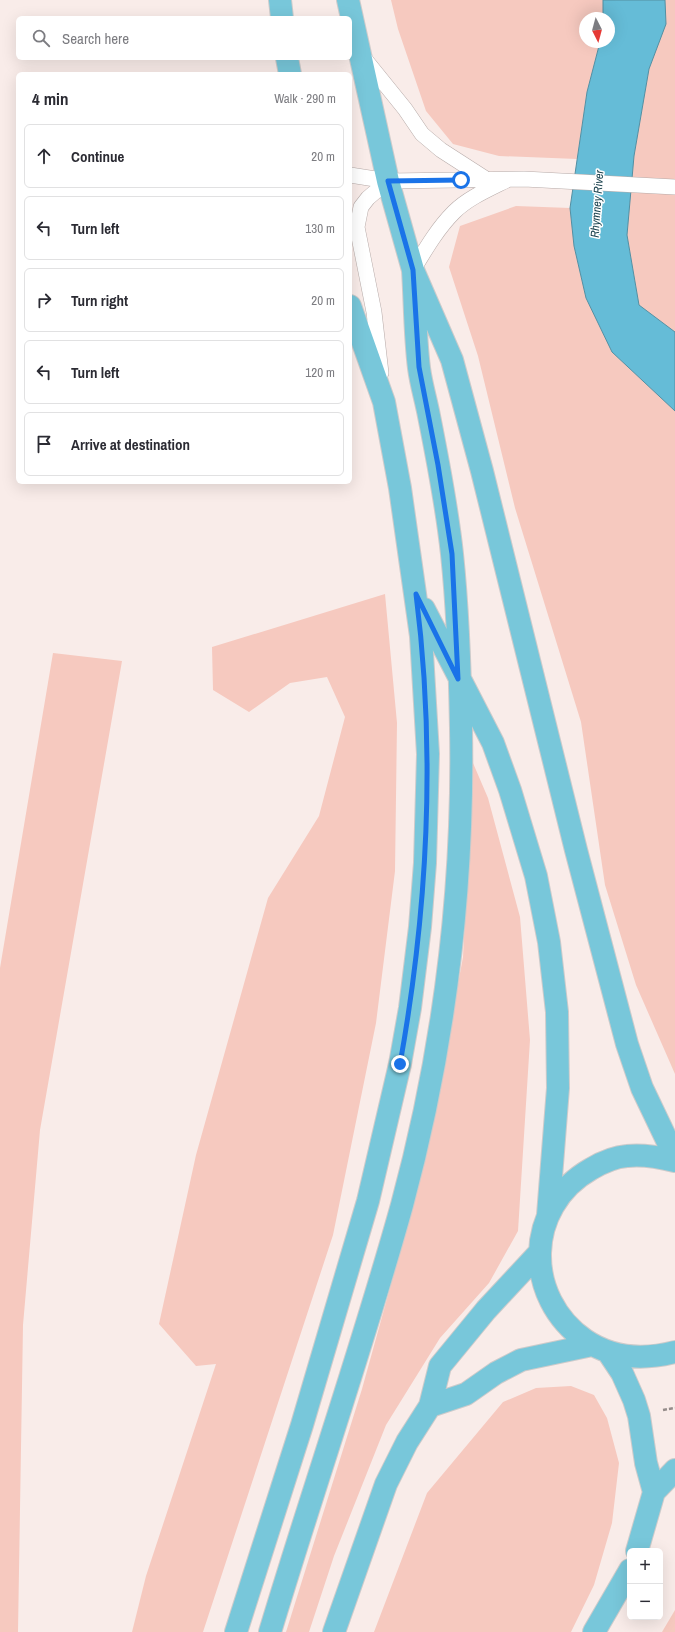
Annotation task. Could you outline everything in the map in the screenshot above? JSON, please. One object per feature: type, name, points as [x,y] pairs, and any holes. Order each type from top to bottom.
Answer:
[{"type":"main road","points":[[280,0],[282,16]]},
{"type":"main road","points":[[348,0],[351,16]]},
{"type":"main road","points":[[352,19],[388,181],[413,270],[452,360],[488,493],[576,850],[627,1044],[645,1094],[675,1157]]},
{"type":"main road","points":[[287,60],[290,72]]},
{"type":"main road","points":[[270,1632],[340,1415],[402,1203],[431,1077],[449,964],[457,875],[461,728],[452,554],[438,465],[419,367],[413,270]]},
{"type":"main road","points":[[236,1632],[302,1425],[357,1243],[390,1115],[410,1008],[420,928],[428,807],[427,717],[423,658],[416,594],[400,488],[384,402],[352,312]]},
{"type":"main road","points":[[416,594],[458,679],[481,720],[506,778],[534,869],[549,942],[557,1012],[558,1088],[548,1215]]},
{"type":"main road","points":[[654,1492],[646,1463],[639,1416],[634,1400],[622,1373],[600,1349],[574,1332],[559,1316],[548,1296],[541,1274],[540,1252],[542,1233],[548,1215],[561,1194],[580,1175],[602,1163],[626,1156],[652,1156],[675,1161]]},
{"type":"main road","points":[[334,1632],[386,1484],[407,1442],[430,1406],[440,1366],[486,1310],[540,1252]]},
{"type":"main road","points":[[430,1406],[466,1394],[496,1373],[521,1360],[600,1349],[625,1356],[642,1358],[675,1352]]},
{"type":"main road","points":[[638,1548],[654,1492],[675,1470]]},
{"type":"main road","points":[[594,1632],[627,1575]]},
{"type":"lane","points":[[359,52],[405,109],[422,134],[441,150],[486,179]]},
{"type":"lane","points":[[352,175],[388,181],[524,179],[675,187]]},
{"type":"lane","points":[[413,270],[432,239],[454,212],[466,202],[507,180]]},
{"type":"lane","points":[[384,402],[374,312],[357,227],[361,207],[368,198],[388,181]]},
{"type":"path","points":[[663,1410],[675,1408]]},
{"type":"shaded area","points":[[391,0],[603,0],[603,12],[579,12],[579,48],[598,48],[587,92],[577,159],[499,156],[453,144],[426,111],[398,29]]},
{"type":"shaded area","points":[[665,0],[675,0],[675,332],[639,305],[627,235],[634,156],[649,69],[665,24]]},
{"type":"shaded area","points":[[516,206],[570,208],[574,246],[586,298],[612,352],[675,411],[675,1074],[636,985],[605,885],[581,722],[515,508],[478,356],[449,267],[460,226]]},
{"type":"shaded area","points":[[385,594],[397,723],[395,871],[376,1023],[333,1235],[203,1632],[132,1632],[146,1576],[216,1364],[196,1366],[159,1324],[196,1155],[268,898],[319,816],[345,717],[327,677],[290,683],[249,712],[213,690],[212,647]]},
{"type":"shaded area","points":[[53,653],[122,661],[40,1130],[23,1325],[18,1632],[0,1632],[0,968]]},
{"type":"shaded area","points":[[473,763],[488,798],[520,917],[530,1040],[518,1231],[489,1283],[440,1338],[386,1425],[334,1556],[309,1632],[286,1632],[362,1389],[426,1158],[463,957]]},
{"type":"shaded area","points":[[571,1386],[594,1395],[607,1418],[619,1463],[612,1523],[594,1585],[571,1632],[374,1632],[427,1493],[503,1402],[536,1388]]},
{"type":"shaded area","points":[[675,1610],[675,1632],[662,1632]]},
{"type":"water","name":"Rhymney River","points":[[603,0],[665,0],[666,24],[649,69],[634,156],[627,235],[639,305],[675,332],[675,411],[612,352],[586,298],[574,246],[570,208],[587,92],[598,48],[615,48],[615,12],[603,12]]},
{"type":"route","points":[[400,1064],[410,1008],[420,928],[428,807],[425,673],[416,594],[458,679],[452,554],[438,465],[419,367],[413,270],[388,181],[461,180]]}]
